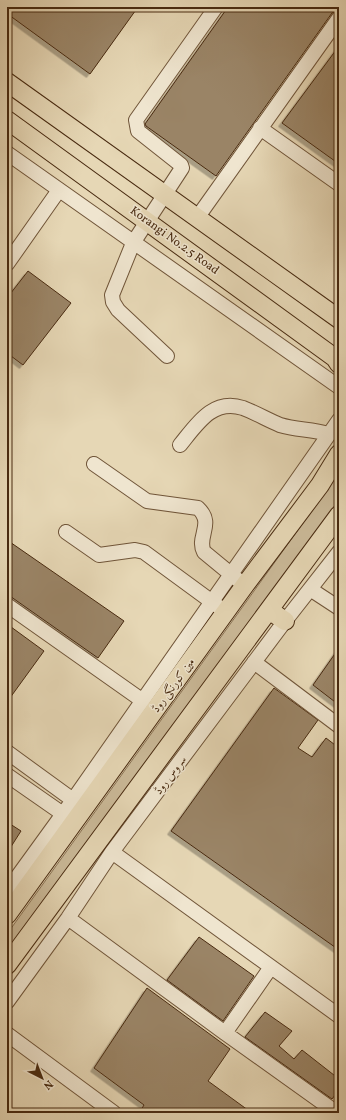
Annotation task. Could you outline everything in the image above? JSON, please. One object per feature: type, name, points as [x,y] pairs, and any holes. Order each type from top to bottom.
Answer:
[{"type":"main road","points":[[7,82],[339,319]]},
{"type":"main road","name":"Korangi No.2.5 Road","points":[[7,120],[335,358],[339,364]]},
{"type":"main road","name":"مین کورنگی روڈ","points":[[7,915],[238,580],[320,485],[339,454]]},
{"type":"main road","points":[[7,965],[339,515]]},
{"type":"main road","points":[[269,610],[284,621]]},
{"type":"street","points":[[167,356],[118,310],[113,302],[112,295],[114,286],[133,243],[182,168],[181,165],[138,131],[136,120],[216,7]]},
{"type":"street","points":[[196,218],[339,18]]},
{"type":"street","points":[[260,128],[339,184]]},
{"type":"street","points":[[7,153],[339,387]]},
{"type":"street","points":[[7,264],[59,190]]},
{"type":"street","points":[[180,445],[204,416],[215,408],[227,406],[242,408],[289,427],[312,429],[328,434]]},
{"type":"street","points":[[94,464],[147,501],[198,508],[204,515],[206,521],[202,547],[208,556],[238,580],[328,434],[339,420]]},
{"type":"street","points":[[7,891],[143,701],[219,607],[144,552],[135,550],[99,554],[66,532]]},
{"type":"street","name":"سروس روڈ","points":[[7,1002],[68,918],[112,852],[284,621],[339,552]]},
{"type":"street","points":[[310,589],[339,608]]},
{"type":"street","points":[[7,605],[143,701]]},
{"type":"street","points":[[254,662],[339,726]]},
{"type":"street","points":[[7,752],[73,800]]},
{"type":"street","points":[[7,775],[63,814]]},
{"type":"street","points":[[112,852],[339,1016]]},
{"type":"street","points":[[68,918],[337,1113]]},
{"type":"street","points":[[225,1033],[271,967]]},
{"type":"street","points":[[7,1034],[114,1113]]},
{"type":"shaded area","points":[[339,473],[339,503],[7,956],[7,934]]},
{"type":"building","points":[[15,7],[138,7],[90,74],[9,15]]},
{"type":"building","points":[[228,7],[339,7],[339,10],[332,13],[216,176],[145,124]]},
{"type":"building","points":[[339,46],[339,164],[282,123]]},
{"type":"building","points":[[28,271],[71,303],[23,365],[7,353],[7,298]]},
{"type":"building","points":[[7,540],[124,621],[98,658],[7,594]]},
{"type":"building","points":[[7,624],[44,651],[7,702]]},
{"type":"building","points":[[339,648],[339,705],[313,685]]},
{"type":"building","points":[[274,688],[318,720],[298,748],[312,757],[326,738],[339,748],[339,950],[171,831]]},
{"type":"building","points":[[7,822],[21,831],[7,853]]},
{"type":"building","points":[[199,937],[254,976],[223,1021],[167,980]]},
{"type":"building","points":[[147,988],[230,1049],[208,1081],[252,1113],[139,1113],[144,1105],[94,1068]]},
{"type":"building","points":[[265,1012],[292,1031],[279,1046],[294,1059],[302,1050],[339,1079],[339,1090],[332,1099],[245,1037]]}]
